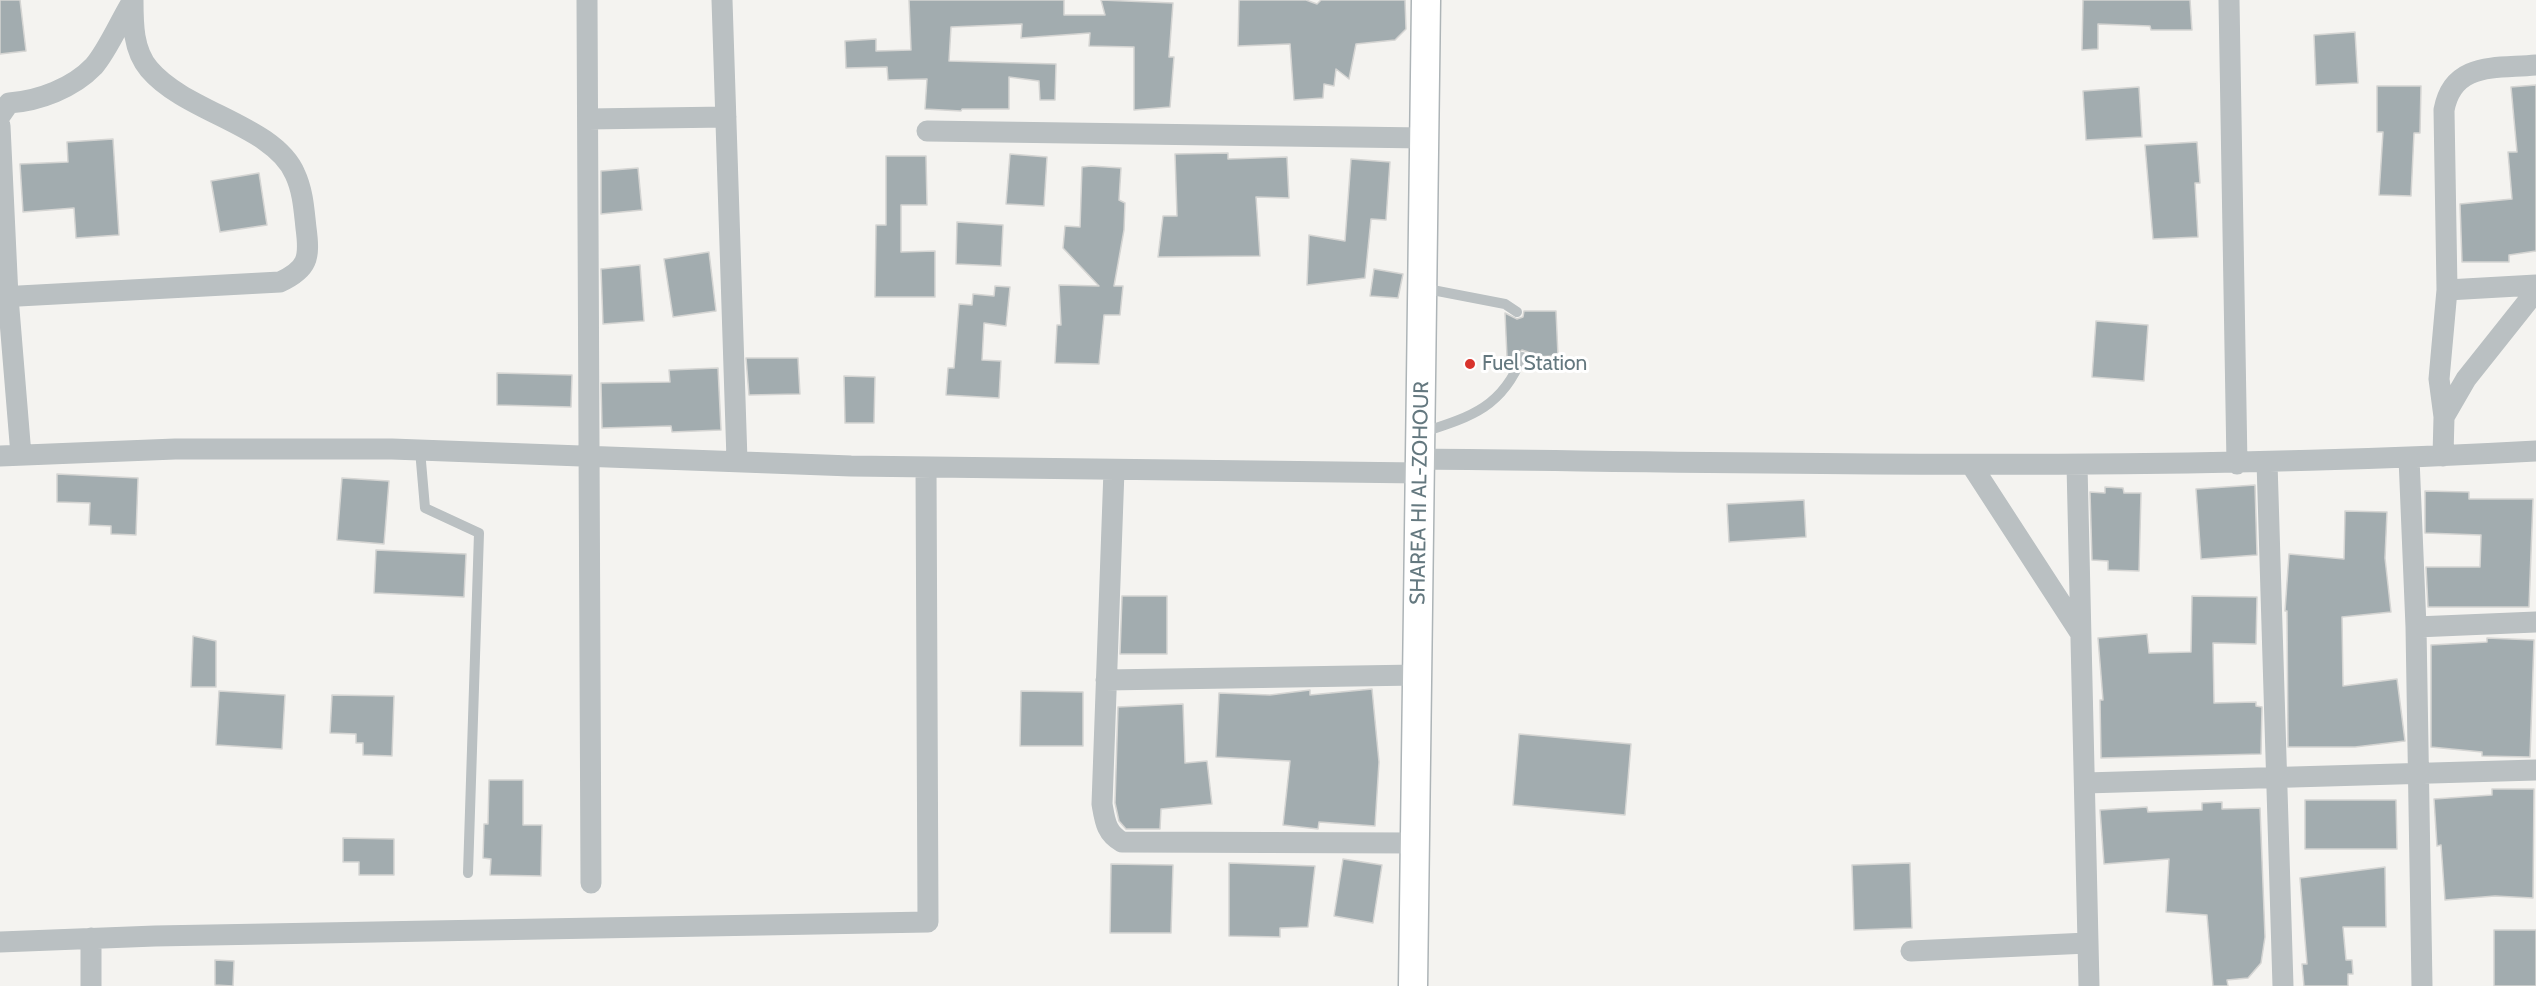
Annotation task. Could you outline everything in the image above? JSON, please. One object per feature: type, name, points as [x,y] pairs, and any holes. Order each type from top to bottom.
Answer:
[{"type":"street","points":[[0,116],[9,103],[27,102],[59,91],[94,65],[133,0]]},
{"type":"street","points":[[4,297],[280,282],[297,274],[305,264],[308,243],[302,195],[295,173],[282,155],[252,132],[170,90],[148,68],[137,48],[133,0]]},
{"type":"street","points":[[587,0],[587,455],[591,883]]},
{"type":"street","points":[[722,0],[737,460]]},
{"type":"street","name":"SHAREA HI AL-ZOHOUR","points":[[1413,986],[1426,0]]},
{"type":"street","points":[[2229,0],[2237,464]]},
{"type":"street","points":[[2443,456],[2444,417],[2439,380],[2447,290],[2444,110],[2447,92],[2467,74],[2536,65]]},
{"type":"street","points":[[588,119],[726,117]]},
{"type":"street","points":[[0,126],[4,297],[21,455]]},
{"type":"street","points":[[927,131],[1424,138]]},
{"type":"street","points":[[2447,290],[2536,285]]},
{"type":"street","points":[[2444,417],[2466,379],[2536,291]]},
{"type":"street","points":[[0,456],[175,449],[420,450],[927,467],[1114,470],[1421,455],[2077,465],[2237,464],[2536,451]]},
{"type":"street","points":[[2409,458],[2416,627],[2416,775],[2422,986]]},
{"type":"street","points":[[2267,462],[2283,986]]},
{"type":"street","points":[[1972,465],[2080,632]]},
{"type":"street","points":[[2077,465],[2089,986]]},
{"type":"street","points":[[0,942],[91,938],[928,922],[927,467]]},
{"type":"street","points":[[1114,470],[1102,804],[1106,826],[1111,836],[1122,842],[1415,843]]},
{"type":"street","points":[[2416,627],[2536,622]]},
{"type":"street","points":[[1106,680],[1417,675]]},
{"type":"street","points":[[2085,783],[2536,770]]},
{"type":"street","points":[[91,938],[91,986]]},
{"type":"street","points":[[1911,951],[2088,943]]},
{"type":"lane","points":[[1422,288],[1505,304],[1517,312]]},
{"type":"lane","points":[[1421,455],[1464,419],[1500,396],[1513,380],[1522,357]]},
{"type":"lane","points":[[420,450],[425,508],[479,533],[468,873]]},
{"type":"building","points":[[0,0],[20,0],[26,51],[0,54]]},
{"type":"building","points":[[909,0],[1064,0],[1064,15],[1105,15],[1101,0],[1173,3],[1169,57],[1174,57],[1170,107],[1134,110],[1134,47],[1089,46],[1090,33],[1021,38],[1022,24],[951,27],[949,61],[1056,64],[1055,100],[1040,100],[1039,81],[1009,77],[1009,109],[962,109],[961,111],[925,109],[927,79],[888,80],[887,67],[846,68],[845,41],[876,39],[876,51],[911,50]]},
{"type":"building","points":[[1239,0],[1306,0],[1317,4],[1321,0],[1405,0],[1406,29],[1395,40],[1356,44],[1349,79],[1336,69],[1334,86],[1324,84],[1323,98],[1294,100],[1290,44],[1238,46]]},
{"type":"building","points":[[2083,0],[2190,0],[2192,30],[2151,30],[2150,26],[2098,24],[2098,49],[2082,50]]},
{"type":"building","points":[[2355,32],[2358,83],[2316,85],[2314,35]]},
{"type":"building","points":[[2536,85],[2536,251],[2509,255],[2509,262],[2462,262],[2460,204],[2512,199],[2508,152],[2517,152],[2511,87]]},
{"type":"building","points":[[2377,86],[2421,86],[2420,133],[2414,133],[2411,196],[2379,195],[2383,132],[2377,132]]},
{"type":"building","points":[[2139,87],[2142,137],[2086,140],[2083,91]]},
{"type":"building","points":[[113,139],[119,235],[76,238],[74,208],[23,212],[20,164],[68,162],[67,142]]},
{"type":"building","points":[[2197,142],[2200,183],[2195,183],[2198,237],[2153,239],[2145,145]]},
{"type":"building","points":[[1228,153],[1228,159],[1287,157],[1289,198],[1256,197],[1260,256],[1158,257],[1163,216],[1177,216],[1175,154]]},
{"type":"building","points":[[1010,154],[1047,157],[1044,206],[1006,204]]},
{"type":"building","points":[[886,156],[926,156],[927,205],[901,205],[901,252],[935,251],[935,297],[875,297],[876,225],[886,225]]},
{"type":"building","points":[[1351,159],[1390,162],[1386,220],[1371,219],[1365,278],[1307,285],[1309,235],[1345,241]]},
{"type":"building","points":[[1082,167],[1121,168],[1119,200],[1125,203],[1124,230],[1114,286],[1123,286],[1120,315],[1104,315],[1099,364],[1055,363],[1057,325],[1061,325],[1059,285],[1099,286],[1063,248],[1065,226],[1080,227]]},
{"type":"building","points":[[638,168],[642,210],[601,214],[601,171]]},
{"type":"building","points":[[259,173],[267,225],[220,232],[211,181]]},
{"type":"building","points":[[957,222],[1003,225],[1001,266],[956,264]]},
{"type":"building","points":[[709,252],[716,311],[673,317],[664,259]]},
{"type":"building","points":[[640,265],[644,321],[603,324],[601,269]]},
{"type":"building","points":[[1374,269],[1403,274],[1398,298],[1370,296]]},
{"type":"building","points":[[995,286],[1010,287],[1006,326],[984,323],[982,360],[1001,361],[999,398],[946,395],[948,368],[954,368],[959,304],[972,305],[973,294],[994,296]]},
{"type":"building","points":[[1524,311],[1556,311],[1558,356],[1529,357],[1528,352],[1522,350],[1514,357],[1507,357],[1505,313],[1517,319],[1523,317]]},
{"type":"building","points":[[2096,321],[2148,325],[2144,381],[2092,377]]},
{"type":"building","points":[[746,358],[798,358],[800,394],[749,395]]},
{"type":"building","points":[[718,368],[721,430],[672,432],[671,426],[602,428],[601,383],[670,382],[669,370]]},
{"type":"building","points":[[497,373],[572,375],[571,407],[497,405]]},
{"type":"building","points":[[844,376],[875,377],[874,423],[845,423]]},
{"type":"building","points":[[57,474],[138,478],[136,535],[111,534],[111,526],[89,525],[90,503],[57,502]]},
{"type":"building","points":[[342,478],[389,481],[384,544],[337,540]]},
{"type":"building","points":[[2255,485],[2257,555],[2201,559],[2196,489]]},
{"type":"building","points":[[2105,487],[2123,488],[2124,493],[2141,493],[2139,571],[2108,570],[2108,561],[2092,560],[2090,492],[2105,493]]},
{"type":"building","points":[[2425,491],[2469,492],[2469,499],[2533,499],[2529,607],[2428,607],[2426,567],[2480,567],[2481,535],[2425,533]]},
{"type":"building","points":[[1804,500],[1806,537],[1729,542],[1727,504]]},
{"type":"building","points":[[2345,511],[2387,512],[2385,558],[2391,612],[2342,617],[2343,686],[2397,679],[2405,741],[2355,747],[2288,747],[2287,611],[2285,611],[2289,554],[2344,559]]},
{"type":"building","points":[[376,550],[466,554],[464,597],[374,593]]},
{"type":"building","points":[[1122,596],[1167,596],[1167,654],[1120,654]]},
{"type":"building","points":[[2192,596],[2257,597],[2256,644],[2213,643],[2214,703],[2256,702],[2256,706],[2262,707],[2261,754],[2101,758],[2100,700],[2103,700],[2098,638],[2147,634],[2149,653],[2191,652]]},
{"type":"building","points":[[193,636],[216,641],[216,687],[191,687]]},
{"type":"building","points":[[2487,638],[2534,640],[2530,757],[2482,756],[2482,752],[2431,747],[2431,645],[2487,642]]},
{"type":"building","points":[[1372,689],[1379,762],[1375,826],[1319,822],[1318,829],[1283,825],[1290,761],[1216,757],[1219,693],[1270,695],[1310,690],[1310,695]]},
{"type":"building","points":[[219,691],[285,695],[282,749],[216,745]]},
{"type":"building","points":[[1021,691],[1083,692],[1083,746],[1020,746]]},
{"type":"building","points":[[332,695],[394,696],[392,756],[363,755],[363,743],[356,743],[356,734],[330,733]]},
{"type":"building","points":[[1183,704],[1185,763],[1207,761],[1212,804],[1161,809],[1160,829],[1126,829],[1119,821],[1115,803],[1118,707]]},
{"type":"building","points":[[1519,734],[1631,744],[1625,815],[1513,805]]},
{"type":"building","points":[[489,780],[523,780],[523,825],[542,825],[541,876],[490,875],[491,859],[483,858],[484,824],[488,824]]},
{"type":"building","points":[[2492,789],[2534,789],[2533,898],[2495,896],[2445,900],[2441,845],[2437,846],[2434,799],[2492,795]]},
{"type":"building","points":[[2305,800],[2396,800],[2397,849],[2305,849]]},
{"type":"building","points":[[2222,802],[2222,809],[2260,808],[2265,937],[2261,963],[2248,978],[2227,980],[2228,986],[2213,986],[2207,915],[2166,912],[2169,859],[2104,864],[2100,810],[2147,807],[2148,812],[2202,810],[2202,803]]},
{"type":"building","points":[[343,838],[394,839],[394,875],[359,875],[359,862],[343,862]]},
{"type":"building","points":[[1343,859],[1382,865],[1373,923],[1334,916]]},
{"type":"building","points":[[1229,863],[1315,866],[1308,927],[1280,928],[1280,937],[1229,936]]},
{"type":"building","points":[[1910,863],[1912,928],[1854,930],[1852,865]]},
{"type":"building","points":[[1111,864],[1173,865],[1171,933],[1110,933]]},
{"type":"building","points":[[2385,867],[2386,927],[2343,927],[2346,960],[2352,960],[2353,974],[2348,974],[2348,986],[2304,986],[2302,964],[2307,964],[2300,878]]},
{"type":"building","points":[[2494,930],[2536,930],[2536,986],[2494,986]]},
{"type":"building","points":[[215,960],[234,961],[233,986],[215,985]]},
{"type":"place","name":"Fuel Station","points":[[1470,364]]}]
